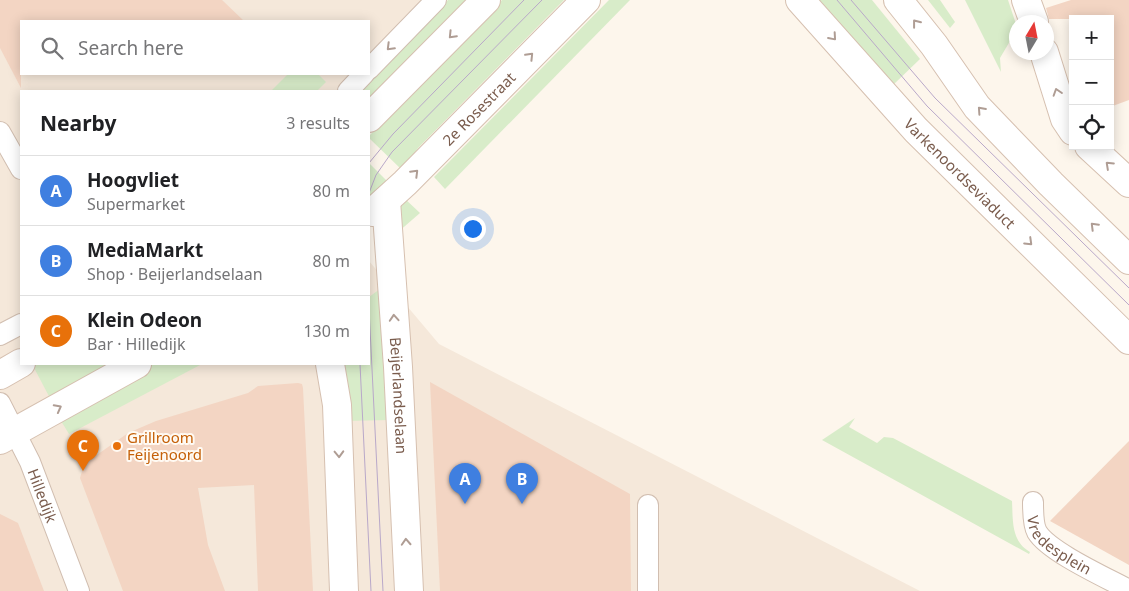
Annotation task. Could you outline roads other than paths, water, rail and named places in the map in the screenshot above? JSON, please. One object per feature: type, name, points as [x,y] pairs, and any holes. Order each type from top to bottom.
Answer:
[{"type":"main road","points":[[370,117],[486,0]]},
{"type":"main road","name":"2e Rosestraat","points":[[377,208],[586,0]]},
{"type":"main road","name":"Varkenoordseviaduct","points":[[800,0],[916,130],[1129,340]]},
{"type":"main road","points":[[898,0],[934,45],[977,107],[1051,184],[1129,260]]},
{"type":"main road","points":[[1026,0],[1031,15]]},
{"type":"main road","points":[[1047,60],[1065,119],[1069,125]]},
{"type":"main road","points":[[1093,150],[1129,183]]},
{"type":"main road","name":"Beijerlandselaan","points":[[377,208],[398,367],[409,591]]},
{"type":"main road","points":[[0,375],[20,364]]},
{"type":"main road","points":[[8,436],[134,365]]},
{"type":"main road","points":[[330,365],[337,405],[344,591]]},
{"type":"street","points":[[370,68],[436,0]]},
{"type":"street","points":[[349,90],[363,75]]},
{"type":"street","points":[[0,132],[20,167]]},
{"type":"street","points":[[1,334],[20,324]]},
{"type":"street","name":"Hilledijk","points":[[0,403],[8,436],[30,462],[79,591]]},
{"type":"street","name":"Vredesplein","points":[[1033,502],[1036,530],[1044,540],[1061,553],[1129,590]]},
{"type":"street","points":[[648,504],[648,591]]},
{"type":"tram line","points":[[370,162],[393,134],[524,0]]},
{"type":"tram line","points":[[370,190],[376,175],[392,152],[542,0]]},
{"type":"tram line","points":[[837,0],[927,106],[1129,305]]},
{"type":"tram line","points":[[851,0],[935,98],[1129,288]]},
{"type":"tram line","points":[[370,328],[383,591]]},
{"type":"tram line","points":[[360,365],[371,591]]},
{"type":"place","name":"Grillroom Feijenoord","points":[[117,446]]},
{"type":"place","name":"Klein Odeon","points":[[83,471]]},
{"type":"place","name":"Hoogvliet","points":[[465,504]]},
{"type":"place","name":"MediaMarkt","points":[[522,504]]}]
